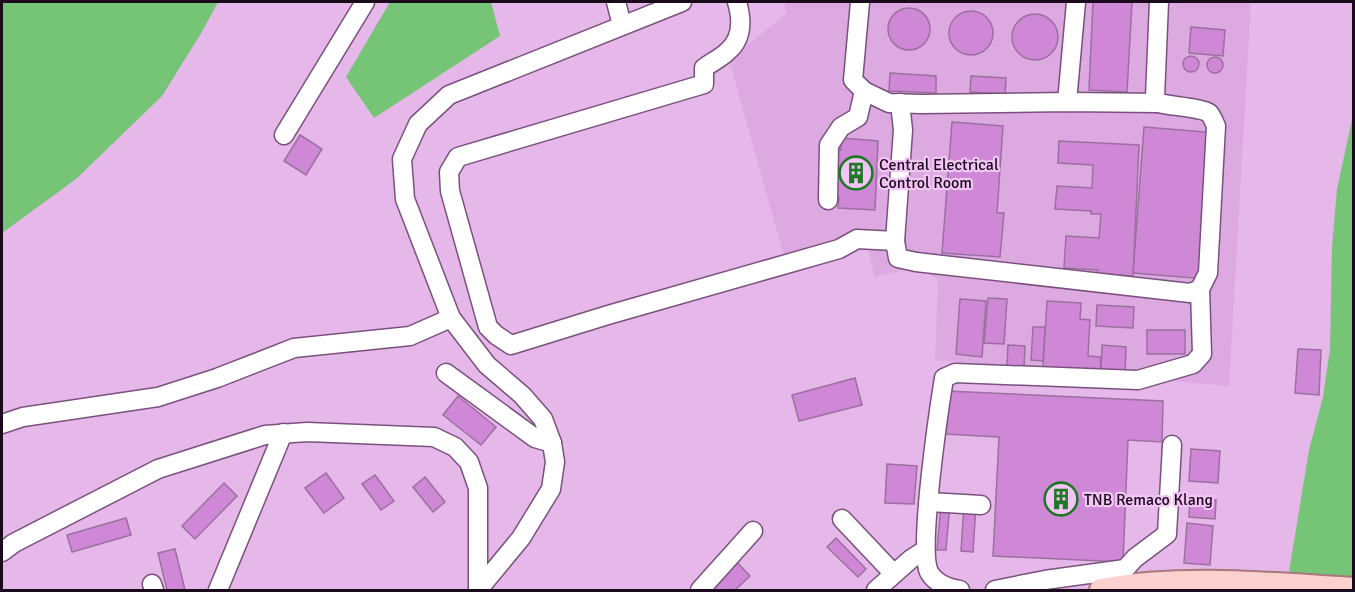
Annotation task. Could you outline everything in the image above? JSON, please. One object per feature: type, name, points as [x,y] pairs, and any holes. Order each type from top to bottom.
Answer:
[{"type":"main road","points":[[1101,591],[1171,582],[1353,589]]},
{"type":"street","points":[[284,135],[365,2]]},
{"type":"street","points":[[616,2],[622,25]]},
{"type":"street","points":[[478,591],[521,538],[551,489],[555,462],[552,443],[543,419],[522,395],[487,365],[450,318],[405,199],[402,159],[418,124],[449,95],[682,2]]},
{"type":"street","points":[[736,2],[741,16],[739,37],[729,51],[704,68],[704,84],[458,157],[449,172],[450,192],[488,327],[496,336],[511,345],[839,249],[857,239],[895,242]]},
{"type":"street","points":[[860,2],[853,80],[864,91],[889,103],[1159,103],[1177,108],[1202,109],[1210,114],[1216,126],[1208,273],[1200,289],[1202,354],[1193,364],[1138,380],[955,373],[944,378],[925,550],[929,572],[945,587],[960,591]]},
{"type":"street","points":[[1067,102],[1076,2]]},
{"type":"street","points":[[1159,2],[1155,97],[1159,103]]},
{"type":"street","points":[[828,200],[829,145],[841,127],[858,117],[864,91]]},
{"type":"street","points":[[900,104],[903,130],[895,242],[898,258],[916,262],[1190,293],[1200,289]]},
{"type":"street","points":[[2,424],[23,417],[158,397],[217,378],[294,348],[410,336],[450,318]]},
{"type":"street","points":[[446,374],[536,438],[552,443]]},
{"type":"street","points":[[2,552],[14,543],[158,469],[265,435],[308,432],[434,437],[455,447],[469,462],[478,488],[478,591]]},
{"type":"street","points":[[218,591],[283,433]]},
{"type":"street","points":[[995,591],[1046,580],[1125,569],[1135,558],[1167,534],[1172,445]]},
{"type":"street","points":[[929,502],[981,505]]},
{"type":"street","points":[[842,519],[894,573]]},
{"type":"street","points":[[700,591],[753,531]]},
{"type":"street","points":[[876,591],[910,559],[925,550]]},
{"type":"shaded area","points":[[2,2],[218,2],[162,96],[76,179],[2,233]]},
{"type":"shaded area","points":[[390,2],[491,2],[500,36],[374,118],[346,77]]},
{"type":"shaded area","points":[[784,2],[1251,2],[1229,386],[935,360],[938,279],[915,267],[875,277],[867,246],[840,254],[784,256],[729,60],[787,13]]},
{"type":"shaded area","points":[[1353,115],[1353,590],[1286,590],[1309,450],[1323,397],[1330,349],[1332,247],[1337,189]]},
{"type":"building","points":[[1093,2],[1132,2],[1127,92],[1089,90]]},
{"type":"building","points":[[909,8],[917,9],[924,14],[929,21],[929,37],[924,44],[917,49],[909,50],[901,49],[894,44],[889,37],[888,29],[889,21],[894,14],[901,9]]},
{"type":"building","points":[[971,11],[986,18],[993,33],[986,48],[971,55],[956,48],[949,33],[956,18]]},
{"type":"building","points":[[1035,14],[1051,21],[1058,37],[1051,53],[1035,60],[1019,53],[1012,37],[1019,21]]},
{"type":"building","points":[[1191,27],[1225,30],[1223,56],[1189,53]]},
{"type":"building","points":[[1191,56],[1197,58],[1199,64],[1197,70],[1191,72],[1185,70],[1183,64],[1185,58]]},
{"type":"building","points":[[1215,57],[1221,59],[1223,65],[1221,71],[1215,73],[1209,71],[1207,65],[1209,59]]},
{"type":"building","points":[[890,73],[936,76],[936,93],[889,91]]},
{"type":"building","points":[[971,76],[1006,78],[1005,94],[970,92]]},
{"type":"building","points":[[952,122],[1003,126],[997,213],[1004,213],[1000,257],[942,253]]},
{"type":"building","points":[[1144,127],[1217,133],[1206,279],[1133,273]]},
{"type":"building","points":[[300,135],[322,149],[306,175],[284,161]]},
{"type":"building","name":"Central Electrical Control Room","points":[[842,138],[878,141],[875,210],[838,208],[839,197],[834,197],[836,149],[841,150]]},
{"type":"building","points":[[1059,141],[1139,145],[1133,276],[1097,274],[1098,270],[1064,268],[1066,236],[1099,238],[1101,214],[1091,214],[1091,211],[1055,209],[1057,186],[1092,188],[1093,165],[1058,163]]},
{"type":"building","points":[[988,298],[1007,299],[1004,344],[984,343]]},
{"type":"building","points":[[960,299],[986,301],[982,357],[956,354]]},
{"type":"building","points":[[1047,301],[1081,303],[1080,319],[1090,320],[1088,356],[1101,357],[1100,371],[1043,367]]},
{"type":"building","points":[[1097,305],[1134,307],[1133,328],[1096,326]]},
{"type":"building","points":[[1033,327],[1045,327],[1043,361],[1031,360]]},
{"type":"building","points":[[1147,330],[1185,330],[1185,354],[1147,354]]},
{"type":"building","points":[[1008,345],[1025,346],[1024,367],[1007,366]]},
{"type":"building","points":[[1102,345],[1126,347],[1125,372],[1101,370]]},
{"type":"building","points":[[1298,349],[1321,350],[1319,395],[1295,393]]},
{"type":"building","points":[[855,378],[862,405],[799,421],[792,395]]},
{"type":"building","name":"TNB Remaco Klang","points":[[947,391],[1163,401],[1162,442],[1128,440],[1123,562],[993,556],[999,437],[945,434]]},
{"type":"building","points":[[458,396],[496,427],[481,445],[443,415]]},
{"type":"building","points":[[1191,449],[1220,451],[1218,483],[1189,481]]},
{"type":"building","points":[[887,464],[917,466],[914,504],[885,503]]},
{"type":"building","points":[[326,473],[344,498],[324,513],[305,488]]},
{"type":"building","points":[[375,475],[394,501],[381,510],[362,484]]},
{"type":"building","points":[[425,477],[445,502],[433,512],[413,487]]},
{"type":"building","points":[[224,483],[237,496],[195,539],[182,526]]},
{"type":"building","points":[[1190,498],[1216,500],[1215,519],[1189,517]]},
{"type":"building","points":[[941,504],[950,504],[946,550],[937,550]]},
{"type":"building","points":[[964,504],[976,505],[973,552],[961,551]]},
{"type":"building","points":[[126,518],[131,535],[72,552],[67,535]]},
{"type":"building","points":[[1187,523],[1213,526],[1210,565],[1184,563]]},
{"type":"building","points":[[836,538],[866,569],[858,577],[827,547]]},
{"type":"building","points":[[175,549],[185,590],[167,590],[158,553]]},
{"type":"building","points":[[735,560],[750,576],[735,590],[705,590]]},
{"type":"place","name":"Central Electrical Control Room","points":[[856,173]]},
{"type":"place","name":"TNB Remaco Klang","points":[[1061,499]]}]
